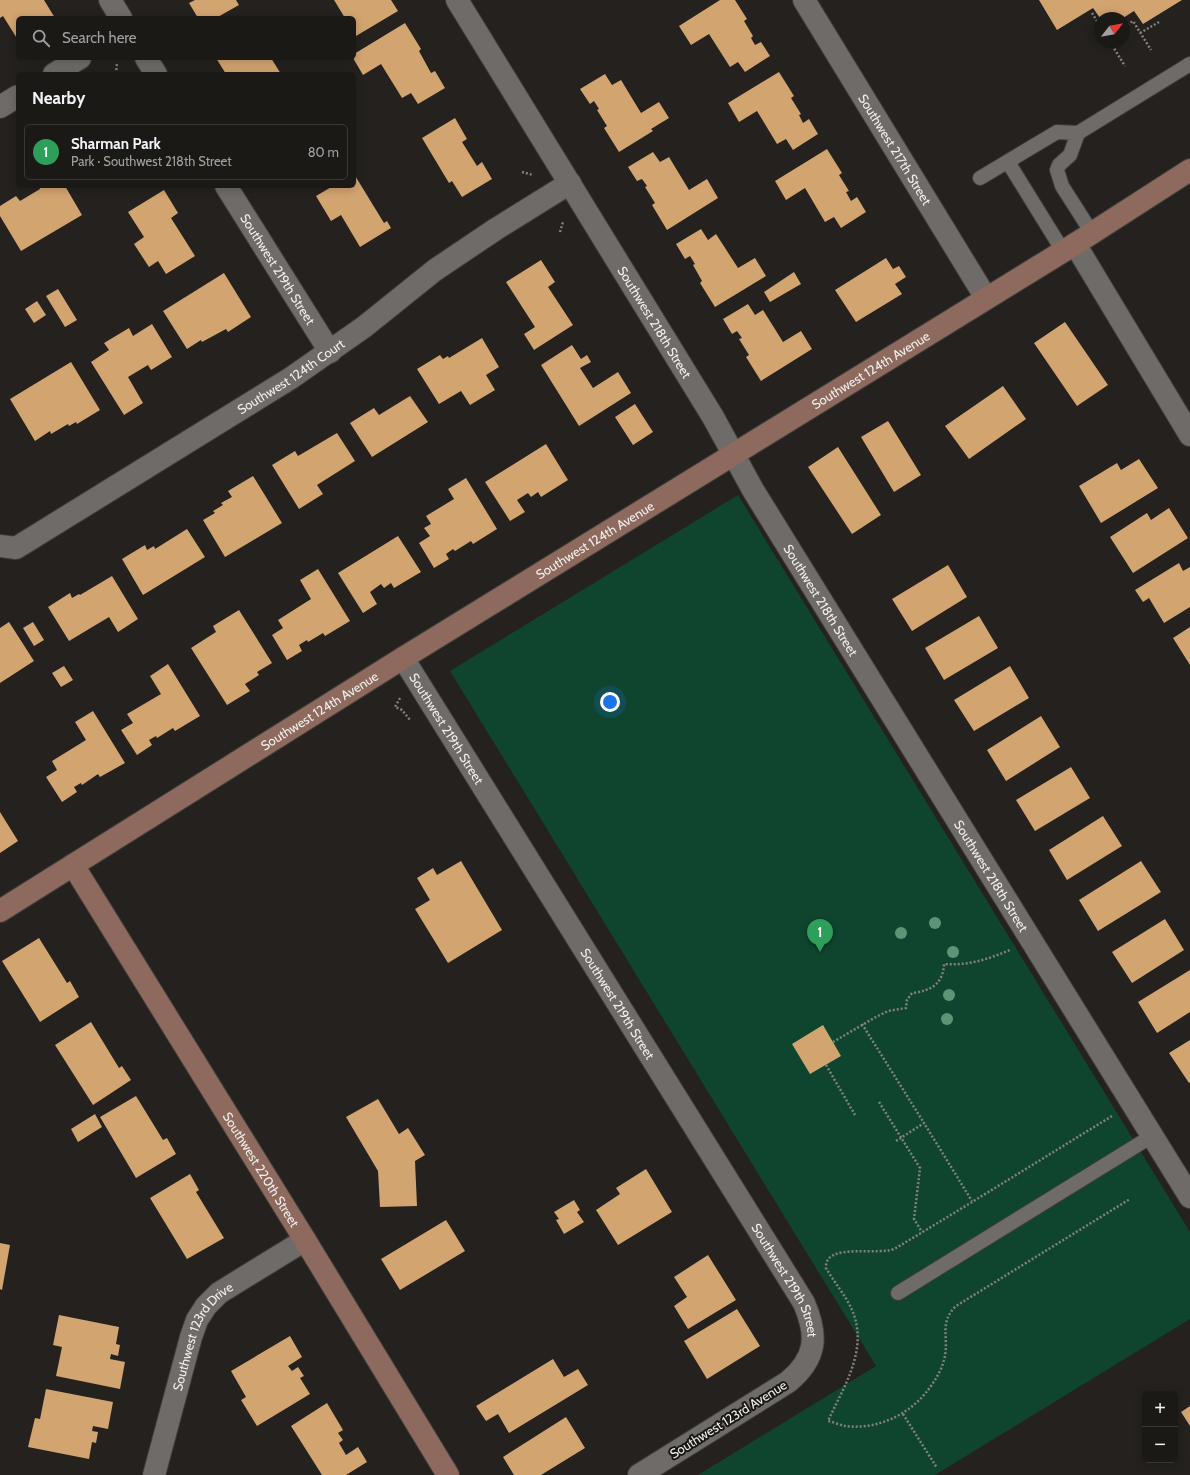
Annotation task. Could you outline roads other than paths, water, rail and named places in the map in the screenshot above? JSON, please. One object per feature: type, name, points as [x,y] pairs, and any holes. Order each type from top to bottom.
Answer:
[{"type":"street","points":[[110,0],[120,16]]},
{"type":"street","name":"Southwest 218th Street","points":[[457,0],[713,417],[753,490],[1190,1197]]},
{"type":"street","name":"Southwest 217th Street","points":[[804,0],[986,298]]},
{"type":"street","points":[[57,72],[77,60]]},
{"type":"street","points":[[147,60],[155,72]]},
{"type":"street","points":[[0,108],[16,97]]},
{"type":"street","name":"Southwest 124th Avenue","points":[[0,911],[403,658],[1077,243],[1190,170]]},
{"type":"street","name":"Southwest 124th Court","points":[[0,546],[16,548],[285,382],[364,327],[435,270],[496,229],[570,183]]},
{"type":"street","name":"Southwest 219th Street","points":[[227,188],[330,352]]},
{"type":"street","points":[[1077,243],[1190,435]]},
{"type":"street","name":"Southwest 219th Street","points":[[403,658],[804,1303],[810,1318],[812,1334],[810,1356]]},
{"type":"street","name":"Southwest 220th Street","points":[[73,865],[305,1240],[448,1475]]},
{"type":"street","name":"Southwest 123rd Drive","points":[[154,1475],[191,1337],[197,1320],[206,1306],[219,1293],[305,1240]]},
{"type":"street","name":"Southwest 123rd Avenue","points":[[639,1475],[788,1382],[804,1366],[810,1356]]},
{"type":"lane","points":[[980,178],[1057,132],[1078,133],[1190,64]]},
{"type":"lane","points":[[1077,243],[1062,186],[1058,179],[1057,170],[1059,165],[1070,155],[1078,133]]},
{"type":"lane","points":[[1008,162],[1077,243]]},
{"type":"lane","points":[[898,1293],[1152,1136]]},
{"type":"place","name":"Sharman Park","points":[[820,952]]}]
